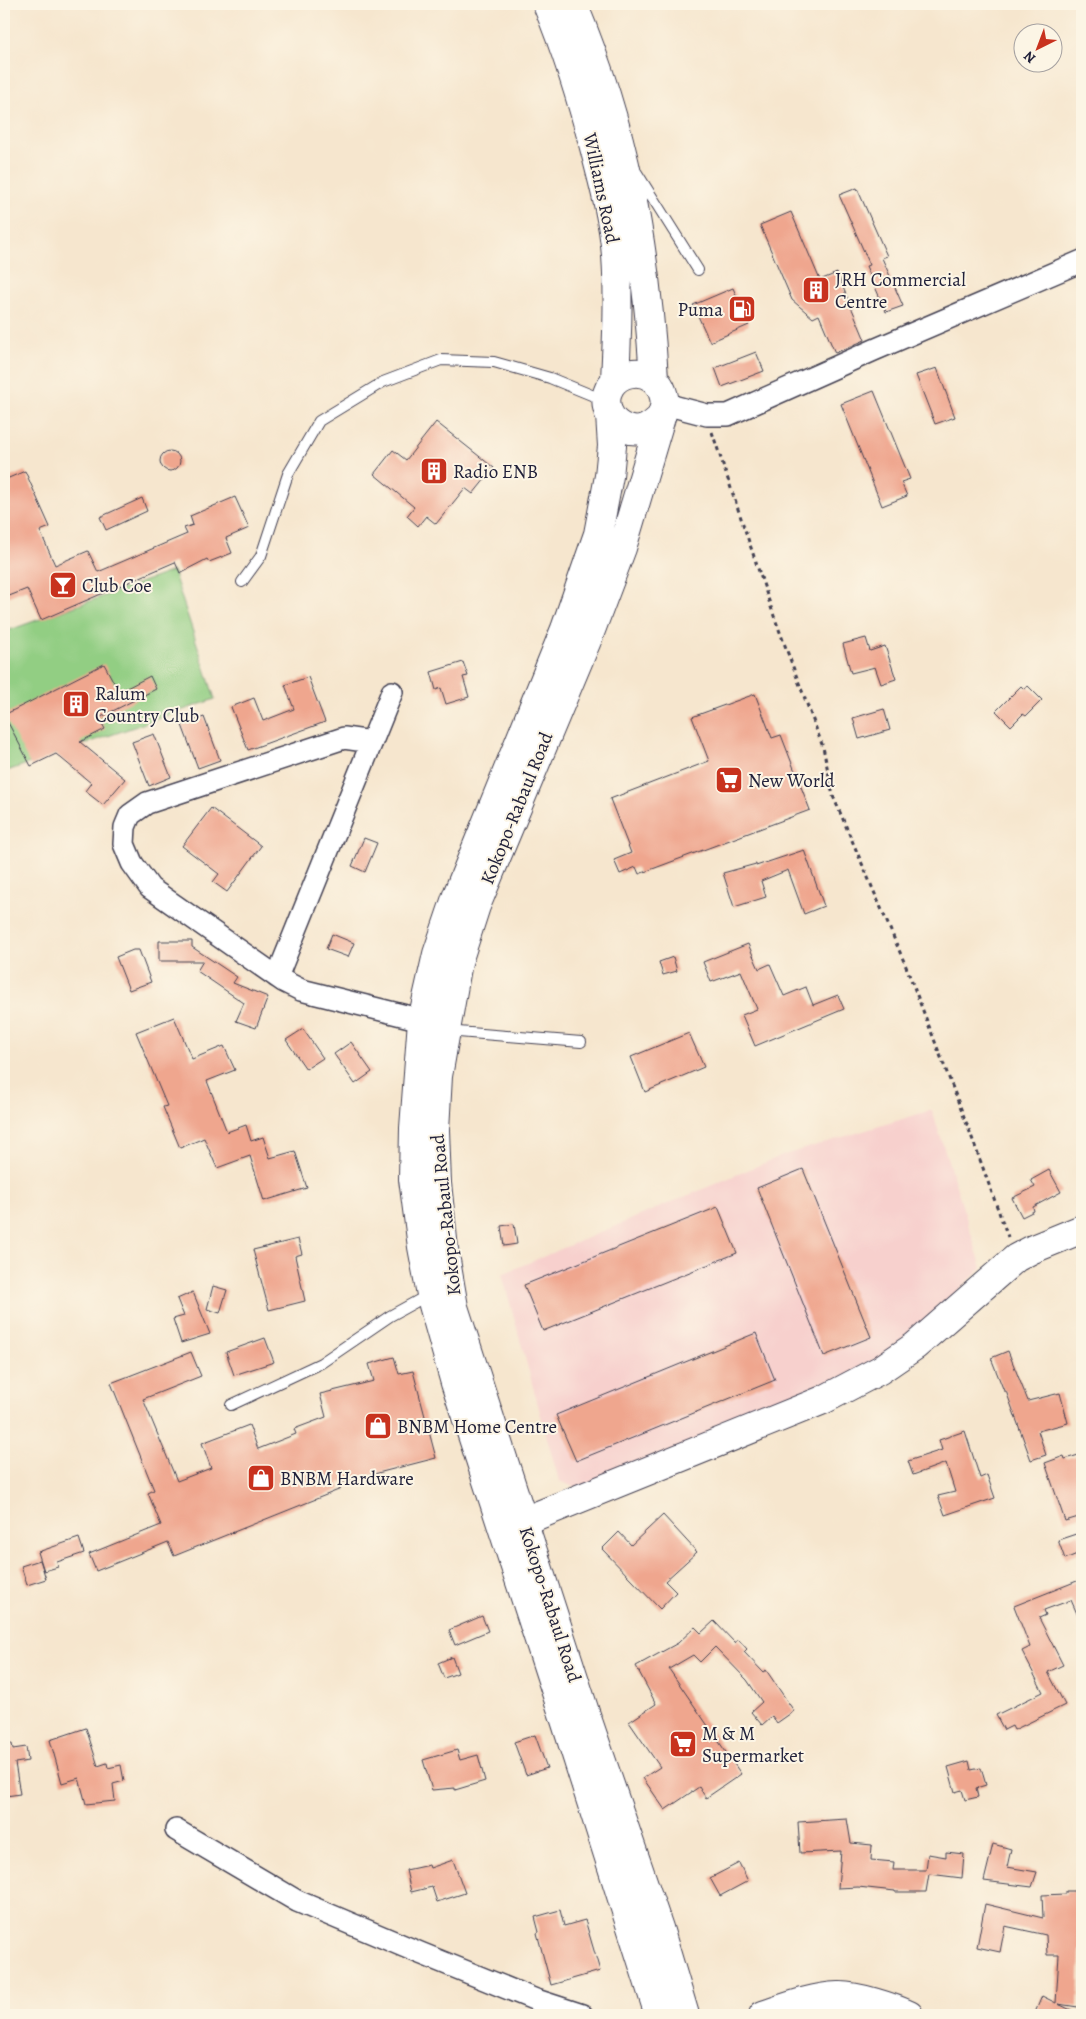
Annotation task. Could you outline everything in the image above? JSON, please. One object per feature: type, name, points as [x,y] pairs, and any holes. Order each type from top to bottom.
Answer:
[{"type":"main road","name":"Williams Road","points":[[548,4],[581,98],[610,209],[616,254],[618,297],[611,399]]},
{"type":"main road","name":"Williams Road","points":[[573,4],[607,92],[636,210],[645,268],[654,378]]},
{"type":"main road","points":[[634,372],[645,373],[654,378],[663,390],[663,411],[652,426],[641,430],[629,430],[618,424],[611,399],[624,374],[634,372]]},
{"type":"main road","name":"Kokopo-Rabaul Road","points":[[611,399],[612,446],[609,476],[598,534],[565,629],[456,895],[437,954],[433,1025],[414,1128],[413,1179],[422,1247],[431,1294],[455,1384],[659,2015]]},
{"type":"main road","name":"Kokopo-Rabaul Road","points":[[663,411],[622,548],[588,638],[476,906],[458,962],[433,1025],[438,1076],[435,1130],[437,1183],[444,1249],[454,1307],[585,1712],[659,1928],[685,2015]]},
{"type":"main road","points":[[524,1521],[837,1393],[880,1370],[915,1346],[1016,1258],[1039,1246],[1082,1229]]},
{"type":"main road","points":[[763,2015],[813,1999],[839,1996],[872,2002],[909,2015]]},
{"type":"street","points":[[663,411],[728,415],[1082,261]]},
{"type":"street","points":[[276,977],[392,692]]},
{"type":"street","points":[[372,742],[344,738],[147,803],[130,815],[125,827],[124,844],[132,863],[150,888],[276,977],[301,990],[433,1025]]},
{"type":"street","points":[[176,1830],[297,1901],[536,2000],[582,2015]]},
{"type":"lane","points":[[623,151],[698,270]]},
{"type":"lane","points":[[242,582],[262,556],[288,474],[319,421],[383,382],[441,360],[494,362],[550,378],[611,399]]},
{"type":"lane","points":[[433,1025],[581,1042]]},
{"type":"lane","points":[[231,1405],[320,1363],[390,1316],[431,1294]]},
{"type":"path","points":[[706,415],[774,616],[823,747],[833,796],[905,964],[968,1126],[1016,1258]]},
{"type":"shaded area","points":[[932,1110],[982,1268],[907,1339],[844,1389],[579,1489],[559,1481],[502,1274],[781,1156]]},
{"type":"green space","points":[[173,571],[215,699],[4,772],[4,632]]},
{"type":"building","points":[[857,188],[887,256],[882,258],[903,306],[886,312],[866,266],[870,265],[839,195]]},
{"type":"building","name":"JRH Commercial Centre","points":[[791,212],[820,280],[837,273],[865,340],[835,353],[819,315],[813,318],[792,300],[760,225]]},
{"type":"building","points":[[733,288],[749,325],[710,342],[693,305]]},
{"type":"building","points":[[756,352],[764,371],[722,387],[715,368]]},
{"type":"building","points":[[937,368],[955,417],[935,424],[916,375]]},
{"type":"building","points":[[874,391],[910,479],[901,482],[907,496],[882,506],[841,404]]},
{"type":"building","name":"Radio ENB","points":[[436,422],[494,468],[473,494],[465,488],[436,524],[426,516],[418,526],[407,516],[414,507],[374,474],[393,450],[406,460]]},
{"type":"building","points":[[170,451],[177,454],[180,461],[177,468],[170,471],[163,468],[160,461],[163,454]]},
{"type":"building","points":[[25,471],[50,527],[40,531],[55,565],[88,551],[98,572],[187,534],[184,528],[193,525],[190,516],[235,497],[249,528],[226,538],[232,553],[209,562],[207,559],[180,573],[175,562],[41,620],[27,589],[4,598],[4,480]]},
{"type":"building","points":[[142,498],[147,511],[106,530],[100,517]]},
{"type":"building","points":[[866,638],[870,651],[885,646],[896,679],[881,684],[875,667],[851,673],[843,644]]},
{"type":"building","points":[[463,662],[468,676],[463,677],[469,697],[446,704],[441,688],[436,690],[431,672]]},
{"type":"building","name":"Ralum Country Club","points":[[104,664],[119,692],[150,676],[156,689],[99,718],[105,729],[80,742],[125,779],[103,805],[85,791],[91,783],[56,754],[31,766],[4,715]]},
{"type":"building","points":[[308,677],[325,722],[248,750],[231,707],[254,698],[263,721],[294,709],[285,685]]},
{"type":"building","points":[[1021,686],[1024,689],[1028,686],[1042,700],[1026,716],[1023,714],[1011,726],[996,711]]},
{"type":"building","name":"New World","points":[[755,694],[772,738],[781,735],[810,810],[639,874],[636,867],[620,874],[614,860],[631,853],[610,799],[709,761],[692,717]]},
{"type":"building","points":[[884,709],[890,730],[859,739],[853,718]]},
{"type":"building","points":[[204,717],[220,760],[198,768],[182,725]]},
{"type":"building","points":[[154,734],[171,777],[149,786],[132,742]]},
{"type":"building","points":[[211,808],[261,846],[227,892],[213,882],[219,874],[182,846]]},
{"type":"building","points":[[364,838],[377,843],[365,872],[352,866]]},
{"type":"building","points":[[804,850],[824,906],[804,914],[788,870],[761,881],[766,897],[734,907],[723,873],[756,864],[756,866]]},
{"type":"building","points":[[332,934],[354,943],[348,957],[326,949]]},
{"type":"building","points":[[159,941],[192,941],[192,947],[237,977],[233,983],[268,997],[256,1028],[236,1021],[244,1003],[197,971],[203,961],[159,961]]},
{"type":"building","points":[[748,944],[759,969],[770,964],[784,996],[806,987],[813,1005],[838,995],[844,1009],[755,1046],[742,1015],[757,1009],[741,971],[711,982],[703,962]]},
{"type":"building","points":[[133,950],[139,950],[151,982],[129,990],[116,957]]},
{"type":"building","points":[[673,957],[677,971],[663,975],[659,962]]},
{"type":"building","points":[[174,1017],[192,1059],[224,1046],[235,1070],[207,1081],[227,1132],[246,1125],[251,1141],[263,1137],[270,1158],[295,1151],[307,1188],[264,1201],[250,1156],[217,1168],[204,1138],[180,1148],[163,1107],[167,1106],[136,1032]]},
{"type":"building","points":[[303,1029],[323,1058],[306,1069],[286,1040]]},
{"type":"building","points":[[689,1033],[704,1067],[645,1092],[631,1057]]},
{"type":"building","points":[[351,1042],[372,1072],[355,1084],[334,1054]]},
{"type":"building","points":[[803,1169],[871,1337],[824,1356],[757,1188]]},
{"type":"building","points":[[1049,1170],[1061,1192],[1033,1207],[1034,1211],[1022,1217],[1012,1198],[1035,1187],[1031,1180]]},
{"type":"building","points":[[718,1207],[737,1253],[543,1331],[524,1285]]},
{"type":"building","points":[[514,1224],[517,1244],[504,1246],[501,1226]]},
{"type":"building","points":[[298,1239],[302,1254],[295,1256],[305,1301],[269,1310],[253,1250]]},
{"type":"building","points":[[213,1286],[227,1290],[220,1313],[207,1309]]},
{"type":"building","points":[[193,1292],[210,1334],[181,1343],[173,1319],[184,1316],[177,1299]]},
{"type":"building","points":[[756,1333],[775,1380],[576,1461],[556,1415]]},
{"type":"building","points":[[265,1338],[274,1362],[234,1375],[226,1352]]},
{"type":"building","points":[[1008,1351],[1028,1401],[1060,1393],[1068,1423],[1038,1431],[1046,1455],[1031,1460],[1006,1391],[1004,1391],[991,1358]]},
{"type":"building","points":[[191,1352],[201,1376],[143,1399],[177,1481],[211,1468],[202,1443],[249,1425],[258,1449],[296,1434],[294,1429],[326,1417],[320,1394],[374,1381],[369,1364],[394,1357],[399,1374],[413,1371],[436,1458],[339,1483],[341,1489],[174,1556],[168,1542],[96,1571],[89,1554],[161,1525],[148,1493],[154,1490],[111,1383]]},
{"type":"building","points":[[965,1431],[980,1478],[987,1475],[995,1498],[945,1515],[938,1496],[955,1492],[946,1463],[913,1475],[908,1461],[942,1450],[939,1440]]},
{"type":"building","points":[[1082,1454],[1082,1516],[1065,1521],[1045,1463],[1064,1456],[1065,1459]]},
{"type":"building","points":[[663,1515],[697,1552],[665,1581],[676,1592],[660,1609],[602,1549],[619,1532],[631,1545]]},
{"type":"building","points":[[1079,1533],[1082,1542],[1082,1552],[1065,1559],[1058,1540]]},
{"type":"building","points":[[79,1538],[84,1553],[57,1562],[58,1567],[44,1571],[38,1552]]},
{"type":"building","points":[[40,1560],[46,1579],[27,1585],[21,1566]]},
{"type":"building","points":[[1082,1579],[1082,1625],[1071,1600],[1044,1610],[1046,1615],[1039,1618],[1063,1665],[1048,1672],[1065,1705],[1014,1730],[1012,1726],[1004,1730],[996,1715],[1043,1692],[1022,1651],[1030,1647],[1014,1606]]},
{"type":"building","points":[[482,1616],[488,1631],[455,1645],[449,1630]]},
{"type":"building","name":"M & M Supermarket","points":[[714,1621],[735,1643],[738,1639],[747,1649],[744,1652],[763,1672],[766,1670],[794,1711],[777,1723],[772,1716],[762,1725],[751,1712],[762,1702],[747,1680],[715,1647],[700,1662],[693,1655],[669,1669],[741,1774],[706,1798],[699,1787],[665,1810],[643,1778],[660,1767],[629,1722],[656,1704],[636,1666],[678,1643],[695,1627],[701,1633]]},
{"type":"building","points":[[452,1657],[458,1673],[444,1678],[438,1663]]},
{"type":"building","points":[[86,1728],[98,1766],[107,1763],[108,1768],[121,1765],[124,1781],[113,1784],[115,1801],[86,1804],[79,1778],[62,1783],[50,1740]]},
{"type":"building","points":[[535,1735],[547,1768],[526,1775],[514,1742]]},
{"type":"building","points":[[4,1744],[12,1744],[13,1749],[26,1747],[28,1761],[15,1763],[20,1794],[6,1796]]},
{"type":"building","points":[[457,1750],[460,1760],[478,1755],[485,1781],[455,1790],[455,1788],[432,1790],[423,1760]]},
{"type":"building","points":[[969,1761],[971,1770],[981,1768],[986,1785],[976,1788],[978,1797],[965,1800],[962,1790],[955,1792],[948,1767]]},
{"type":"building","points":[[847,1819],[851,1843],[872,1845],[871,1860],[894,1862],[893,1870],[926,1870],[928,1854],[946,1857],[946,1852],[964,1854],[962,1878],[929,1874],[926,1892],[895,1892],[858,1887],[838,1888],[841,1851],[800,1853],[798,1822]]},
{"type":"building","points":[[993,1844],[1011,1849],[1007,1867],[1037,1872],[1032,1887],[984,1881]]},
{"type":"building","points":[[453,1860],[465,1893],[437,1902],[432,1887],[411,1892],[406,1870],[429,1865],[430,1868]]},
{"type":"building","points":[[739,1863],[748,1881],[720,1896],[710,1878]]},
{"type":"building","points":[[1066,1891],[1081,1891],[1080,1934],[1082,1934],[1082,1950],[1080,1950],[1078,2007],[1058,2004],[1082,2015],[1034,2015],[1042,1996],[1056,2003],[1059,1955],[1047,1955],[1046,1935],[1005,1926],[1000,1952],[977,1947],[985,1904],[1043,1918],[1042,1895],[1066,1894]]},
{"type":"building","points":[[560,1910],[564,1926],[585,1920],[600,1971],[551,1985],[537,1933],[539,1932],[535,1917]]},
{"type":"place","name":"JRH Commercial Centre","points":[[816,290]]},
{"type":"place","name":"Puma","points":[[742,309]]},
{"type":"place","name":"Radio ENB","points":[[434,471]]},
{"type":"place","name":"Club Coe","points":[[63,585]]},
{"type":"place","name":"Ralum Country Club","points":[[76,704]]},
{"type":"place","name":"New World","points":[[729,780]]},
{"type":"place","name":"BNBM Home Centre","points":[[378,1426]]},
{"type":"place","name":"BNBM Hardware","points":[[261,1478]]},
{"type":"place","name":"M & M Supermarket","points":[[683,1744]]}]
